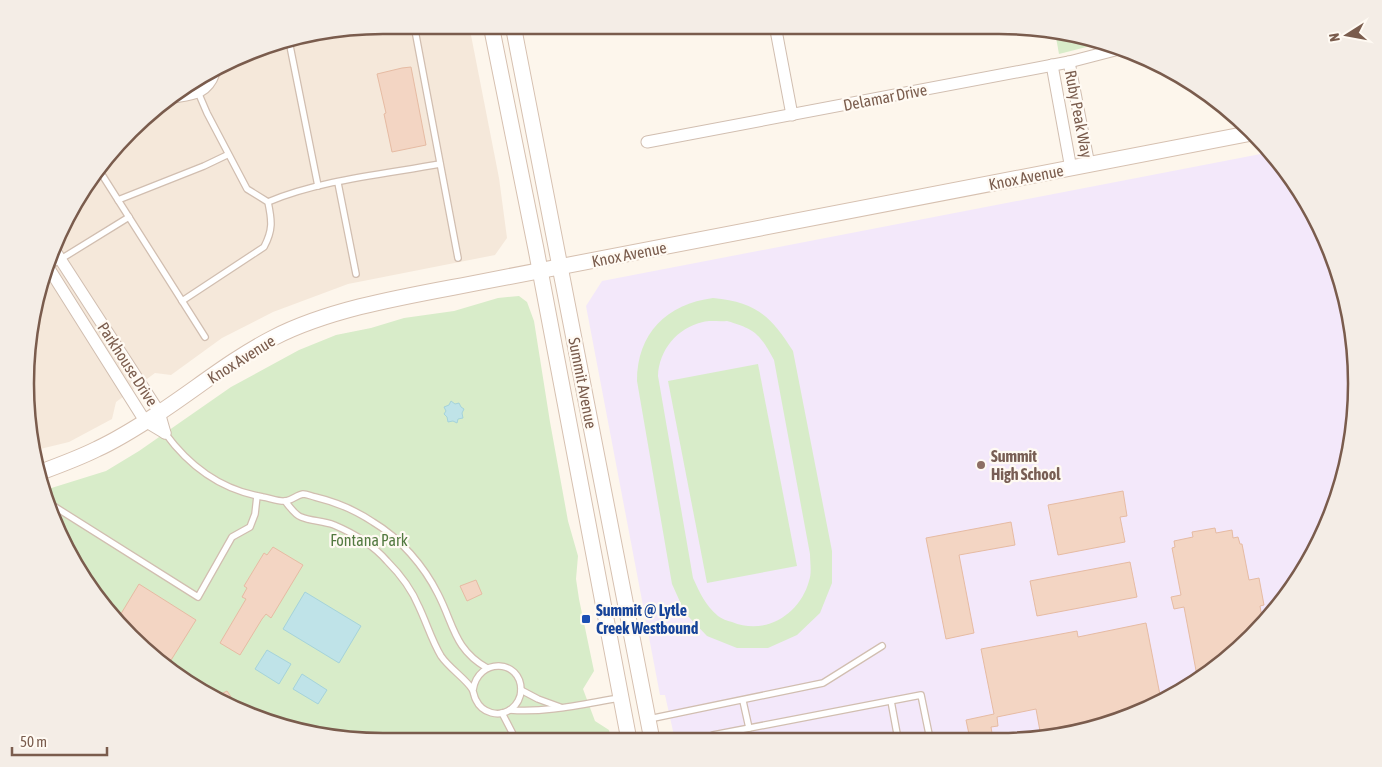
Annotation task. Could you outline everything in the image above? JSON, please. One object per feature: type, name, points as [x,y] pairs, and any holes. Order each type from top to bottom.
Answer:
[{"type":"main road","name":"Summit Avenue","points":[[493,34],[628,733]]},
{"type":"main road","name":"Summit Avenue","points":[[515,34],[650,733]]},
{"type":"main road","name":"Knox Avenue","points":[[45,470],[96,450],[160,412],[235,359],[274,337],[313,320],[383,302],[1244,135]]},
{"type":"street","points":[[777,34],[792,115]]},
{"type":"street","name":"Delamar Drive","points":[[647,142],[1069,62],[1109,52]]},
{"type":"street","name":"Ruby Peak Way","points":[[1069,62],[1090,165]]},
{"type":"street","name":"Ruby Peak Way","points":[[1052,65],[1071,169]]},
{"type":"street","points":[[199,87],[206,88],[212,79]]},
{"type":"street","name":"Parkhouse Drive","points":[[58,256],[160,412],[165,433]]},
{"type":"street","name":"Parkhouse Drive","points":[[52,273],[145,421],[165,433]]},
{"type":"lane","points":[[416,34],[458,258]]},
{"type":"lane","points":[[290,47],[318,186]]},
{"type":"lane","points":[[182,301],[264,247],[271,234],[268,202],[246,189],[227,155],[197,88]]},
{"type":"lane","points":[[118,200],[227,155]]},
{"type":"lane","points":[[268,202],[318,186],[440,164]]},
{"type":"lane","points":[[103,176],[206,337]]},
{"type":"lane","points":[[338,182],[356,274]]},
{"type":"lane","points":[[58,256],[129,217]]},
{"type":"lane","points":[[96,343],[109,335]]},
{"type":"lane","points":[[111,367],[124,358]]},
{"type":"lane","points":[[165,433],[174,447],[197,468],[221,484],[257,496],[285,501],[304,494],[327,500],[357,512],[384,528],[427,574],[439,595],[453,631],[463,648],[475,660],[487,668]]},
{"type":"lane","points":[[57,509],[198,597],[232,537],[250,527],[255,514],[257,496]]},
{"type":"lane","points":[[285,501],[299,517],[334,525],[355,535],[387,560],[414,596],[429,632],[442,656],[473,690]]},
{"type":"lane","points":[[647,720],[822,683],[882,646]]},
{"type":"lane","points":[[503,666],[516,675],[521,690],[520,698],[510,710],[493,714],[479,706],[474,698],[473,690],[477,676],[487,668],[503,666]]},
{"type":"lane","points":[[521,690],[560,707]]},
{"type":"lane","points":[[723,733],[921,695],[929,733]]},
{"type":"lane","points":[[510,710],[526,711],[621,697]]},
{"type":"lane","points":[[743,701],[749,728]]},
{"type":"lane","points":[[891,701],[897,733]]},
{"type":"lane","points":[[502,713],[512,733]]},
{"type":"shaded area","points":[[361,34],[471,34],[499,178],[507,238],[495,255],[348,284],[273,312],[222,338],[171,375],[155,373],[116,402],[112,419],[69,442],[40,449],[34,406],[34,361],[40,315],[52,271],[70,229],[93,189],[136,136],[189,93],[229,70],[271,52],[315,40]]},
{"type":"shaded area","name":"Summit High School","points":[[1262,154],[1289,189],[1312,229],[1330,271],[1342,315],[1348,361],[1348,406],[1342,452],[1322,517],[1301,558],[1276,596],[1246,631],[1211,661],[1173,686],[1132,707],[1067,727],[1021,733],[673,733],[665,695],[660,695],[586,306],[602,281]]},
{"type":"green space","points":[[1056,39],[1090,46],[1059,54]]},
{"type":"green space","name":"Fontana Park","points":[[519,296],[527,302],[534,321],[568,521],[578,556],[576,579],[594,671],[583,689],[595,721],[609,730],[610,733],[361,733],[315,727],[250,707],[189,674],[136,631],[106,596],[93,578],[70,538],[50,488],[106,471],[139,451],[231,387],[299,350],[336,335],[371,328],[404,318],[454,311],[498,298]]},
{"type":"green space","points":[[713,298],[741,303],[751,307],[769,320],[793,351],[832,551],[832,583],[820,613],[797,635],[768,648],[737,648],[707,636],[685,613],[672,584],[637,381],[638,364],[642,349],[649,335],[658,324],[669,314],[697,301]],"holes":[[[706,321],[727,321],[756,334],[765,344],[774,360],[810,554],[810,578],[805,593],[798,603],[780,619],[769,624],[757,626],[745,626],[718,616],[706,603],[693,578],[658,376],[659,366],[666,349],[685,329]]]},
{"type":"green space","points":[[758,364],[797,566],[707,583],[668,381]]},
{"type":"water","points":[[451,401],[455,404],[459,403],[464,409],[462,413],[463,418],[458,419],[457,423],[453,421],[448,422],[444,414],[446,411],[444,407],[449,405]]},
{"type":"water","points":[[305,592],[361,626],[339,663],[283,629]]},
{"type":"water","points":[[267,650],[291,664],[279,684],[255,669]]},
{"type":"water","points":[[302,674],[327,690],[318,704],[293,689]]},
{"type":"building","points":[[411,67],[426,145],[392,152],[377,74]]},
{"type":"building","points":[[1123,491],[1127,516],[1120,517],[1125,542],[1058,555],[1048,505]]},
{"type":"building","points":[[1011,522],[1015,545],[959,555],[974,633],[946,639],[926,538]]},
{"type":"building","points":[[1215,528],[1216,533],[1232,530],[1233,538],[1238,537],[1240,544],[1242,544],[1249,580],[1259,578],[1264,605],[1260,606],[1261,614],[1246,631],[1196,672],[1184,607],[1174,609],[1171,597],[1181,595],[1172,548],[1175,547],[1174,541],[1193,537],[1192,532]]},
{"type":"building","points":[[273,547],[303,565],[271,618],[266,614],[240,655],[220,643],[246,599],[242,597],[247,588],[244,586],[264,553],[267,555]]},
{"type":"building","points":[[1130,562],[1137,597],[1037,616],[1030,581]]},
{"type":"building","points":[[476,580],[482,594],[467,601],[460,586]]},
{"type":"building","points":[[139,584],[196,620],[171,661],[136,631],[121,614]]},
{"type":"building","points":[[1146,623],[1160,693],[1132,707],[1083,723],[1040,731],[1036,709],[997,717],[998,726],[991,727],[992,733],[969,733],[966,720],[994,714],[981,649],[1077,631],[1078,637]]},
{"type":"building","points":[[227,691],[232,698],[229,697],[222,693]]},
{"type":"place","name":"Summit High School","points":[[981,465]]},
{"type":"place","name":"Summit @ Lytle Creek Westbound","points":[[586,619]]}]
